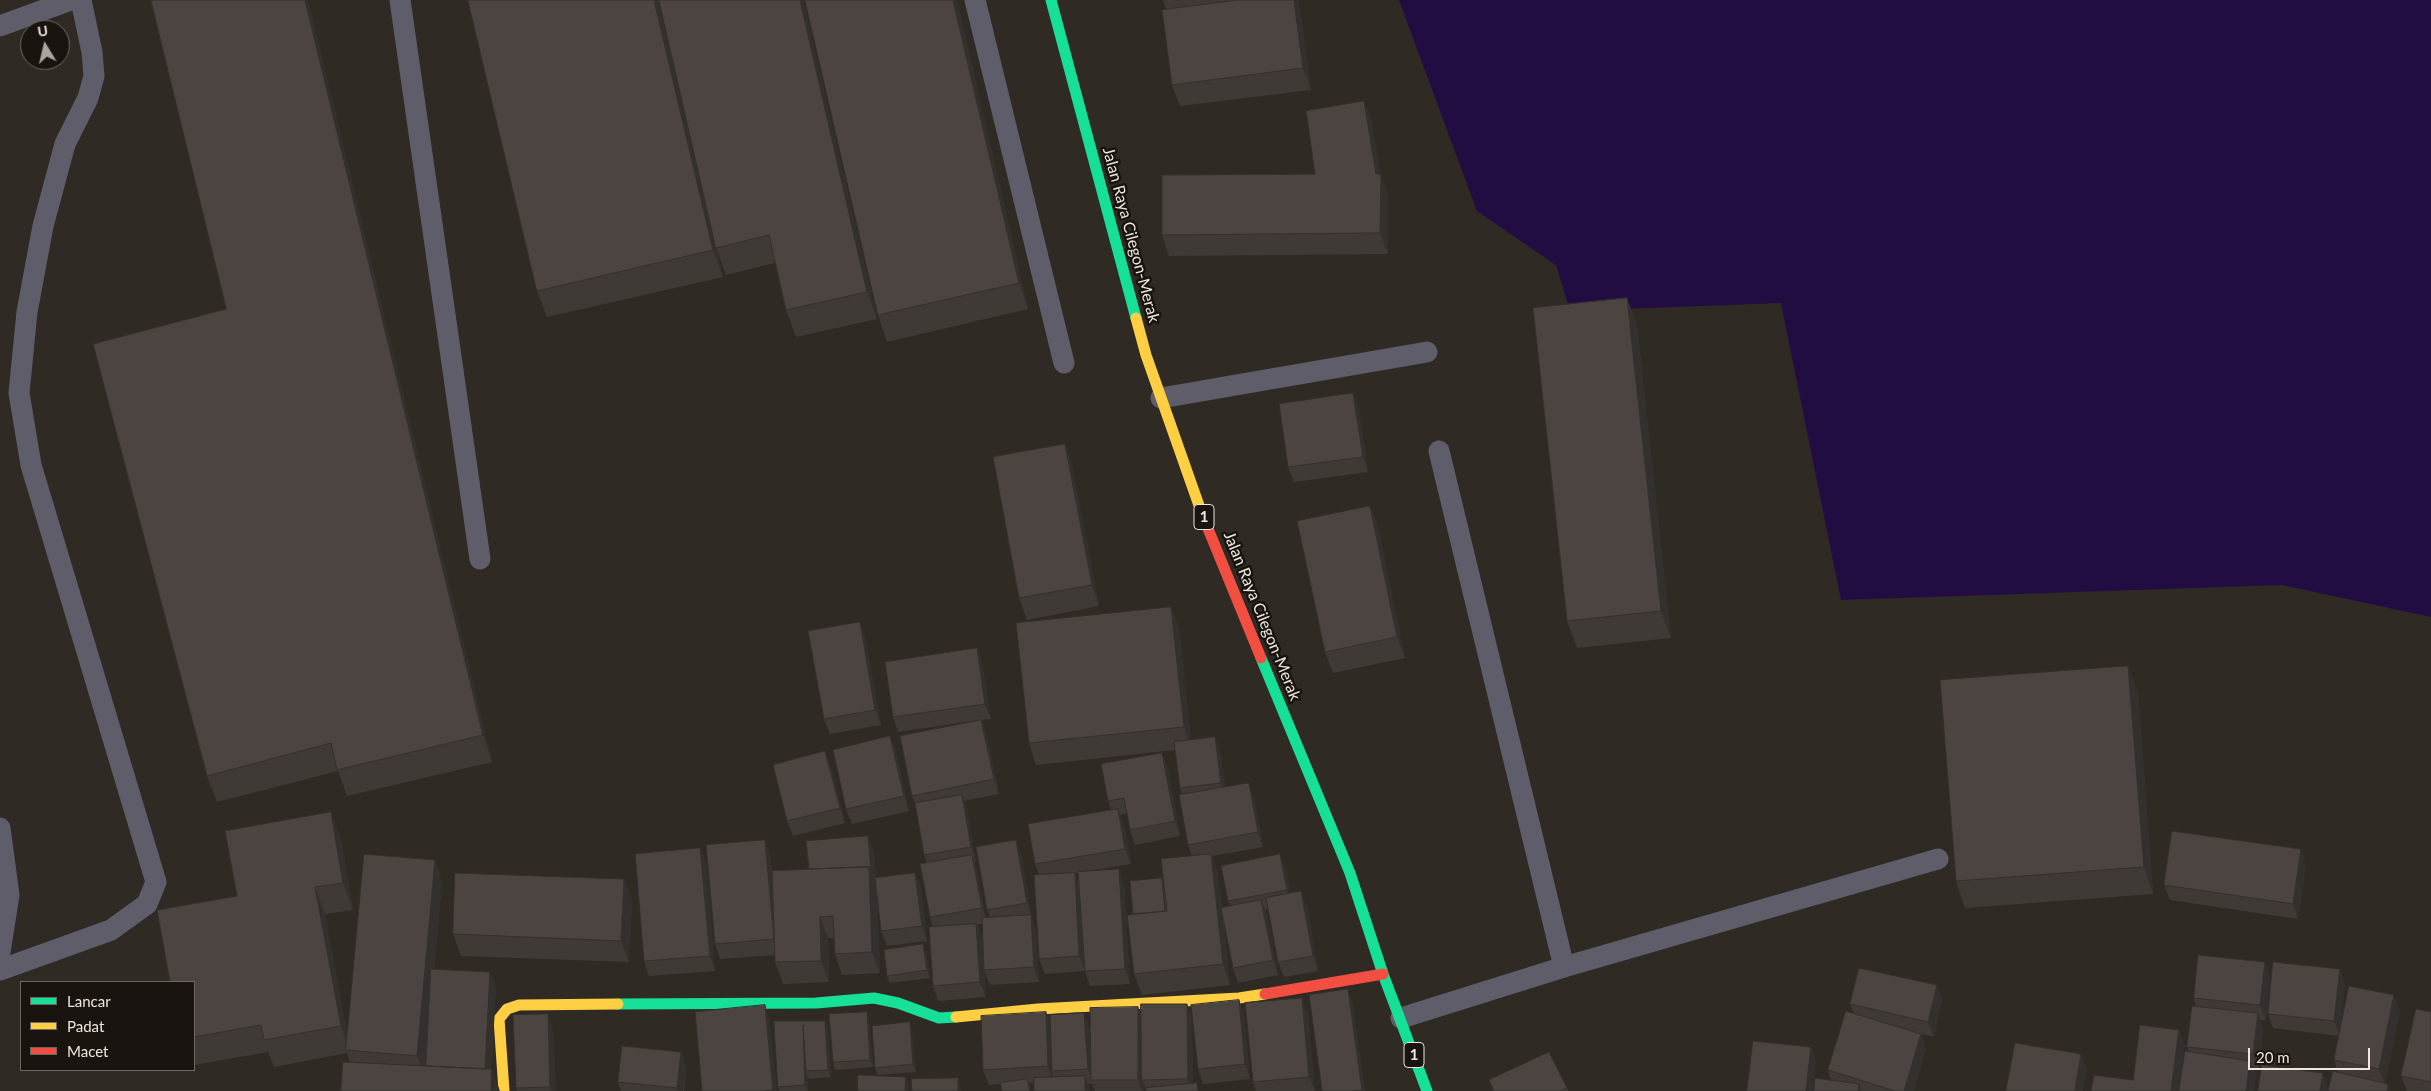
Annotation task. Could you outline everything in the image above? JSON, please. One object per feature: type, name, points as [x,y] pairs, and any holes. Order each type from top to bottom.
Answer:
[{"type":"main road","name":"Jalan Raya Cilegon-Merak","points":[[1051,0],[1146,355],[1200,509],[1350,873],[1383,974],[1427,1091]]},
{"type":"main road","points":[[504,1091],[500,1019],[502,1012],[510,1006],[816,1003],[874,998],[893,1001],[939,1018],[1038,1009],[1239,998],[1383,974]]},
{"type":"lane","points":[[0,26],[71,0]]},
{"type":"lane","points":[[0,970],[111,930],[147,904],[156,882],[31,465],[19,393],[27,312],[43,226],[65,144],[88,98],[94,76],[92,52],[81,0]]},
{"type":"lane","points":[[400,0],[480,559]]},
{"type":"lane","points":[[975,0],[1064,363]]},
{"type":"lane","points":[[1161,398],[1427,352]]},
{"type":"lane","points":[[1439,451],[1564,967]]},
{"type":"lane","points":[[0,828],[9,895],[0,952]]},
{"type":"lane","points":[[1401,1018],[1564,967],[1938,859]]},
{"type":"shaded area","points":[[1399,0],[2431,0],[2431,617],[2282,585],[1841,600],[1781,303],[1570,311],[1556,265],[1477,211]]},
{"type":"building","points":[[151,0],[305,0],[483,735],[337,770],[331,743],[207,776],[93,344],[226,309]]},
{"type":"building","points":[[468,0],[654,0],[713,250],[537,291]]},
{"type":"building","points":[[659,0],[800,0],[867,292],[786,310],[769,235],[716,248]]},
{"type":"building","points":[[805,0],[953,0],[1019,283],[878,315]]},
{"type":"building","points":[[1238,0],[1294,0],[1303,68],[1172,85],[1162,10]]},
{"type":"building","points":[[1364,101],[1376,174],[1381,174],[1380,233],[1162,235],[1162,175],[1315,174],[1306,111]]},
{"type":"building","points":[[1627,298],[1661,611],[1567,621],[1533,308]]},
{"type":"building","points":[[1353,393],[1363,457],[1288,467],[1279,404]]},
{"type":"building","points":[[1065,444],[1092,585],[1019,598],[993,457]]},
{"type":"building","points":[[1370,506],[1397,637],[1325,652],[1297,521]]},
{"type":"building","points":[[1171,607],[1184,727],[1029,743],[1016,623]]},
{"type":"building","points":[[860,622],[875,710],[824,719],[808,631]]},
{"type":"building","points":[[977,648],[985,704],[893,717],[885,662]]},
{"type":"building","points":[[2128,666],[2144,867],[1956,881],[1940,680]]},
{"type":"building","points":[[981,720],[994,779],[912,796],[900,736]]},
{"type":"building","points":[[890,736],[904,796],[846,809],[833,750]]},
{"type":"building","points":[[1215,737],[1221,783],[1180,788],[1174,742]]},
{"type":"building","points":[[825,751],[840,808],[787,821],[773,765]]},
{"type":"building","points":[[1162,753],[1175,821],[1130,830],[1124,798],[1108,801],[1101,764]]},
{"type":"building","points":[[1249,783],[1258,832],[1188,845],[1179,795]]},
{"type":"building","points":[[962,795],[971,847],[924,855],[915,803]]},
{"type":"building","points":[[1118,809],[1125,849],[1035,864],[1028,824]]},
{"type":"building","points":[[331,812],[343,883],[315,887],[341,1026],[264,1040],[261,1025],[195,1037],[195,981],[170,981],[157,910],[237,896],[225,831]]},
{"type":"building","points":[[2172,831],[2301,849],[2293,904],[2164,885]]},
{"type":"building","points":[[868,836],[871,870],[869,867],[809,869],[806,841]]},
{"type":"building","points":[[765,840],[774,939],[715,944],[706,845]]},
{"type":"building","points":[[1016,840],[1027,903],[987,910],[976,847]]},
{"type":"building","points":[[700,848],[710,956],[644,961],[635,854]]},
{"type":"building","points":[[364,854],[435,860],[417,1056],[346,1050]]},
{"type":"building","points":[[1211,854],[1223,964],[1134,974],[1127,915],[1167,911],[1161,859]]},
{"type":"building","points":[[1280,854],[1287,890],[1228,901],[1221,866]]},
{"type":"building","points":[[972,855],[982,908],[930,917],[920,864]]},
{"type":"building","points":[[869,867],[872,952],[835,954],[833,916],[820,917],[821,961],[775,962],[772,871]]},
{"type":"building","points":[[1119,869],[1125,969],[1085,971],[1078,872]]},
{"type":"building","points":[[455,873],[624,879],[621,941],[453,934]]},
{"type":"building","points":[[915,873],[922,926],[881,931],[875,878]]},
{"type":"building","points":[[1075,873],[1079,956],[1039,959],[1034,875]]},
{"type":"building","points":[[1162,878],[1165,911],[1133,914],[1130,881]]},
{"type":"building","points":[[1301,891],[1313,956],[1278,962],[1266,898]]},
{"type":"building","points":[[1261,900],[1273,960],[1233,968],[1221,908]]},
{"type":"building","points":[[1031,915],[1034,967],[984,970],[982,918]]},
{"type":"building","points":[[976,924],[980,982],[933,986],[929,927]]},
{"type":"building","points":[[923,944],[927,970],[887,976],[884,950]]},
{"type":"building","points":[[2198,955],[2265,962],[2260,1005],[2194,998]]},
{"type":"building","points":[[2273,962],[2340,969],[2334,1021],[2268,1014]]},
{"type":"building","points":[[1859,968],[1937,985],[1928,1022],[1850,1004]]},
{"type":"building","points":[[431,969],[490,972],[485,1069],[426,1066]]},
{"type":"building","points":[[2349,986],[2394,995],[2379,1069],[2334,1060]]},
{"type":"building","points":[[1348,989],[1362,1090],[1322,1091],[1309,995]]},
{"type":"building","points":[[1302,998],[1309,1077],[1253,1082],[1245,1003]]},
{"type":"building","points":[[1239,1000],[1245,1064],[1198,1069],[1191,1005]]},
{"type":"building","points":[[1141,1004],[1187,1004],[1188,1079],[1142,1080]]},
{"type":"building","points":[[765,1005],[773,1090],[702,1091],[695,1012]]},
{"type":"building","points":[[2192,1006],[2258,1013],[2253,1054],[2187,1047]]},
{"type":"building","points":[[1138,1007],[1138,1080],[1091,1080],[1090,1008]]},
{"type":"building","points":[[2416,1009],[2431,1012],[2431,1082],[2401,1076]]},
{"type":"building","points":[[1846,1011],[1921,1034],[1904,1091],[1895,1091],[1828,1070]]},
{"type":"building","points":[[867,1012],[870,1060],[833,1062],[829,1014]]},
{"type":"building","points":[[1046,1012],[1048,1066],[983,1070],[981,1016]]},
{"type":"building","points":[[1084,1013],[1088,1069],[1052,1071],[1050,1015]]},
{"type":"building","points":[[548,1014],[550,1087],[516,1088],[513,1015]]},
{"type":"building","points":[[774,1021],[825,1021],[828,1070],[806,1071],[803,1025],[805,1085],[778,1087]]},
{"type":"building","points":[[910,1022],[913,1064],[875,1068],[872,1026]]},
{"type":"building","points":[[2140,1025],[2179,1030],[2171,1091],[2091,1091],[2094,1075],[2133,1080]]},
{"type":"building","points":[[1753,1041],[1811,1047],[1806,1091],[1747,1091]]},
{"type":"building","points":[[2015,1043],[2081,1054],[2075,1091],[2006,1091]]},
{"type":"building","points":[[622,1046],[681,1052],[677,1088],[618,1082]]},
{"type":"building","points":[[2185,1051],[2250,1061],[2246,1091],[2179,1091]]},
{"type":"building","points":[[1549,1052],[1567,1088],[1561,1091],[1494,1091],[1489,1080]]},
{"type":"building","points":[[343,1062],[492,1069],[491,1091],[341,1091]]},
{"type":"building","points":[[2262,1065],[2323,1073],[2320,1091],[2258,1091]]},
{"type":"building","points":[[2333,1071],[2388,1084],[2387,1091],[2328,1091]]},
{"type":"building","points":[[858,1075],[906,1077],[905,1091],[858,1091]]},
{"type":"building","points":[[1085,1076],[1085,1091],[1034,1091],[1034,1078]]},
{"type":"building","points":[[958,1078],[958,1091],[912,1091],[911,1079]]},
{"type":"building","points":[[1815,1078],[1859,1084],[1858,1091],[1814,1091]]},
{"type":"building","points":[[1027,1079],[1030,1091],[1002,1091],[1000,1083]]},
{"type":"building","points":[[1197,1083],[1198,1091],[1146,1091],[1146,1088]]},
{"type":"traffic: fast","points":[[1051,0],[1136,318]]},
{"type":"traffic: fast","points":[[1261,658],[1350,873],[1383,974],[1427,1091]]},
{"type":"traffic: fast","points":[[618,1004],[816,1003],[874,998],[898,1003],[939,1018],[956,1017]]},
{"type":"traffic: slow","points":[[1136,318],[1146,355],[1202,514]]},
{"type":"traffic: slow","points":[[956,1017],[1038,1009],[1239,998],[1265,994]]},
{"type":"traffic: slow","points":[[504,1091],[499,1019],[507,1009],[519,1005],[618,1004]]},
{"type":"traffic: jam","points":[[1202,514],[1261,658]]},
{"type":"traffic: jam","points":[[1265,994],[1383,974]]}]
